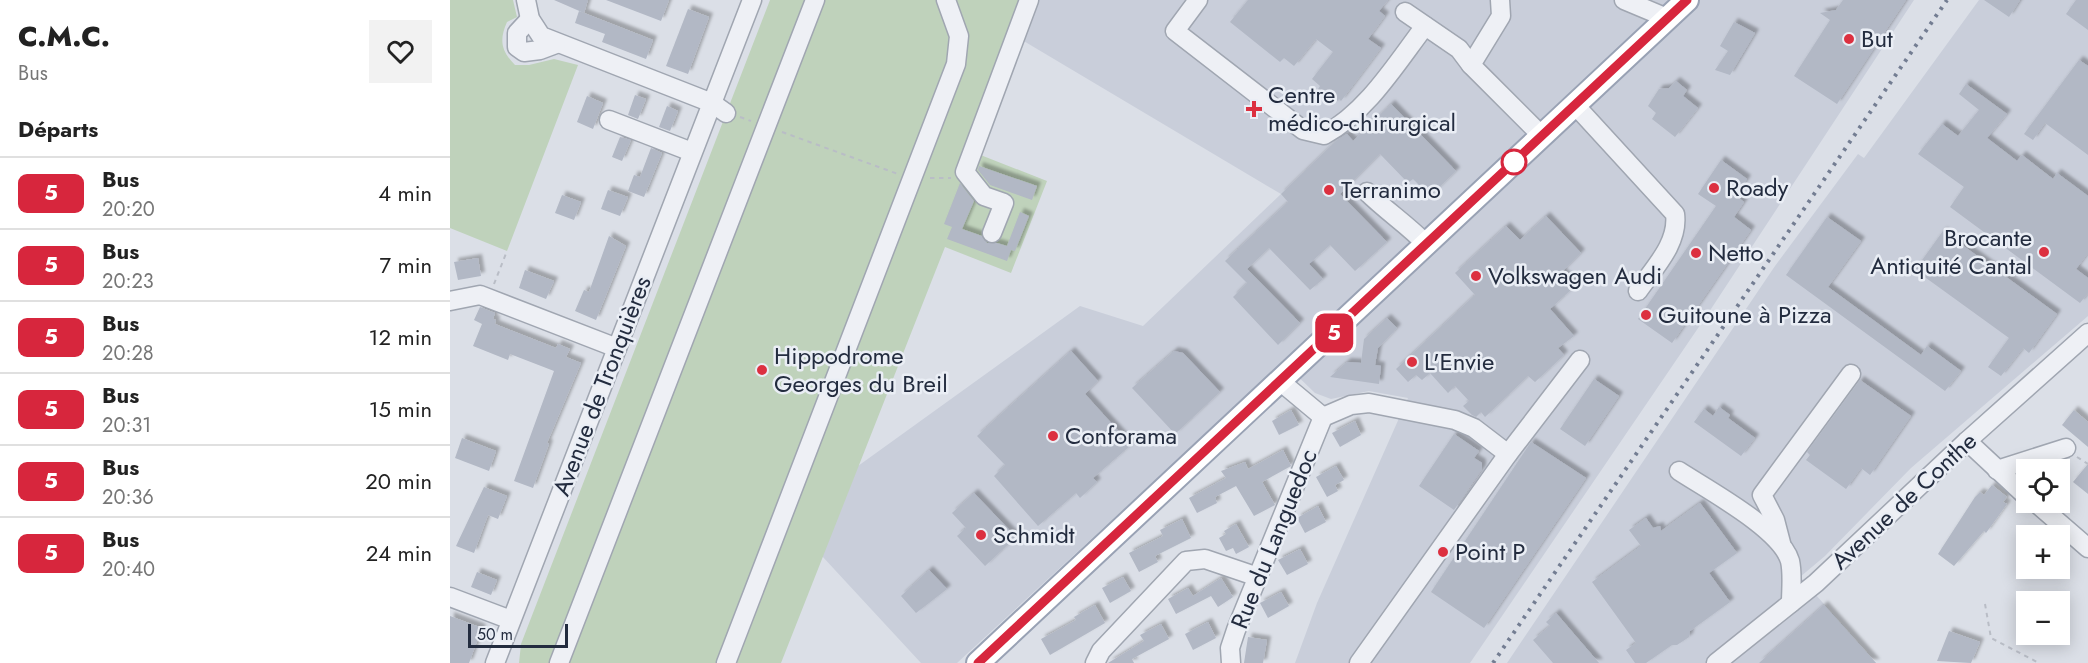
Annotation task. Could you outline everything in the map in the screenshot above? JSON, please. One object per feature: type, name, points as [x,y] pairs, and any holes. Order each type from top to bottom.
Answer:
[{"type":"main road","points":[[978,663],[1687,0]]},
{"type":"street","points":[[526,0],[530,19],[541,36],[719,108]]},
{"type":"street","name":"Avenue de Tronquières","points":[[495,663],[692,152],[719,108],[752,0]]},
{"type":"street","points":[[559,663],[768,127],[815,0]]},
{"type":"street","points":[[726,663],[911,178],[951,80],[959,52],[957,28],[946,0]]},
{"type":"street","points":[[992,233],[1004,203],[984,196],[965,172],[1029,0]]},
{"type":"street","points":[[1198,0],[1174,31],[1303,130],[1324,135],[1340,127],[1382,83],[1425,26]]},
{"type":"street","points":[[1471,65],[1501,16],[1500,0]]},
{"type":"street","points":[[1624,0],[1667,18]]},
{"type":"street","points":[[1405,12],[1459,49],[1471,65],[1542,136]]},
{"type":"street","points":[[530,19],[517,33],[517,47],[524,52],[540,50],[556,44]]},
{"type":"street","points":[[1575,105],[1675,213],[1677,226],[1673,240],[1638,291]]},
{"type":"street","points":[[609,120],[692,152]]},
{"type":"street","points":[[1367,192],[1391,216],[1407,225],[1427,244]]},
{"type":"street","points":[[450,301],[480,295],[617,348]]},
{"type":"street","name":"Avenue de Conthe","points":[[1716,663],[1816,583],[1967,441],[2088,333]]},
{"type":"street","points":[[1359,663],[1508,454],[1580,360]]},
{"type":"street","points":[[1791,603],[1790,562],[1781,543],[1775,520],[1762,495],[1851,374]]},
{"type":"street","points":[[1281,382],[1323,417],[1351,405],[1369,403],[1455,420],[1474,428],[1508,454]]},
{"type":"street","name":"Rue du Languedoc","points":[[1231,663],[1230,648],[1236,630],[1323,417]]},
{"type":"street","points":[[1967,441],[2016,487]]},
{"type":"street","points":[[1996,470],[2066,448]]},
{"type":"street","points":[[1679,471],[1768,530],[1781,543]]},
{"type":"street","points":[[2048,513],[2088,548]]},
{"type":"street","points":[[1095,663],[1101,651],[1186,561],[1205,559],[1258,577]]},
{"type":"street","points":[[450,597],[512,620]]},
{"type":"path","points":[[719,108],[911,178],[972,181]]},
{"type":"path","points":[[488,298],[507,251]]},
{"type":"path","points":[[1985,604],[1991,638],[2039,663]]},
{"type":"shaded area","points":[[1038,0],[1914,0],[1709,312],[1470,663],[1295,663],[1317,603],[1408,398],[1369,391],[1331,399],[1315,393],[1283,362],[957,663],[921,663],[822,556],[858,466],[1080,306],[1143,326],[1281,194],[1022,40]]},
{"type":"shaded area","points":[[1979,0],[2088,0],[2088,316],[1911,468],[1825,556],[1800,577],[1876,663],[1507,663],[1775,266],[1858,154],[1864,158]]},
{"type":"green space","points":[[450,0],[513,0],[517,17],[507,22],[502,40],[504,50],[515,65],[529,65],[554,59],[578,65],[507,251],[450,228]]},
{"type":"green space","name":"Hippodrome Georges du Breil","points":[[770,0],[1038,0],[978,154],[1047,181],[1011,273],[945,247],[781,663],[519,663],[521,644]]},
{"type":"building","points":[[554,0],[588,0],[584,13]]},
{"type":"building","points":[[606,0],[669,0],[661,21]]},
{"type":"building","points":[[1248,0],[1388,0],[1379,11],[1385,16],[1368,39],[1381,48],[1341,101],[1339,99],[1334,104],[1317,91],[1320,86],[1312,79],[1333,52],[1316,39],[1294,66],[1284,58],[1280,62],[1230,22]]},
{"type":"building","name":"But","points":[[1843,0],[1906,0],[1837,104],[1794,76],[1830,20],[1820,13],[1836,10]]},
{"type":"building","points":[[1984,0],[2020,0],[2009,17]]},
{"type":"building","points":[[2076,0],[2088,0],[2088,30],[2066,14]]},
{"type":"building","points":[[688,9],[709,17],[688,74],[666,66]]},
{"type":"building","points":[[579,11],[653,40],[646,59],[602,42],[605,34],[575,23]]},
{"type":"building","points":[[1734,22],[1755,33],[1730,75],[1715,70],[1728,51],[1720,46]]},
{"type":"building","points":[[2079,60],[2088,66],[2088,155],[2045,123],[2033,140],[2024,134]]},
{"type":"building","points":[[1676,81],[1687,90],[1683,96],[1698,108],[1675,137],[1652,119],[1656,113],[1648,106],[1659,89],[1669,88]]},
{"type":"building","points":[[1966,84],[2007,114],[1987,138],[2017,161],[2022,155],[2053,179],[2057,173],[2088,196],[2088,253],[2076,269],[2088,278],[2088,293],[2080,303],[1950,207],[1964,187],[1918,154],[1942,124],[1958,136],[1979,110],[1959,94]]},
{"type":"building","points":[[635,95],[646,99],[638,119],[628,115]]},
{"type":"building","points":[[587,96],[603,103],[593,129],[577,122]]},
{"type":"building","points":[[1391,104],[1456,171],[1430,196],[1413,179],[1408,183],[1380,154],[1340,194],[1387,242],[1355,271],[1330,245],[1309,264],[1323,279],[1310,290],[1269,248],[1247,269],[1300,323],[1278,345],[1233,297],[1247,283],[1225,261],[1288,202],[1281,194],[1337,140],[1347,134],[1353,141]]},
{"type":"building","points":[[667,106],[678,111],[670,131],[659,127]]},
{"type":"building","points":[[620,137],[631,140],[622,161],[612,157]]},
{"type":"building","points":[[651,148],[662,153],[644,197],[628,191],[634,175],[640,177]]},
{"type":"building","points":[[1721,160],[1747,179],[1736,196],[1744,202],[1734,217],[1751,230],[1672,343],[1638,319],[1716,206],[1698,194]]},
{"type":"building","points":[[979,166],[1037,186],[1032,200],[990,185],[978,170]]},
{"type":"building","points":[[960,183],[974,201],[962,229],[982,236],[987,243],[1007,246],[1020,212],[1029,216],[1015,251],[1011,250],[1007,261],[947,239],[952,227],[944,224]]},
{"type":"building","points":[[608,190],[628,197],[620,216],[601,209]]},
{"type":"building","points":[[562,195],[581,202],[574,220],[555,213]]},
{"type":"building","points":[[1546,216],[1581,253],[1562,272],[1576,285],[1550,309],[1574,336],[1558,348],[1564,355],[1535,382],[1528,376],[1485,417],[1481,412],[1476,417],[1472,415],[1463,406],[1469,401],[1455,386],[1448,393],[1430,373],[1422,380],[1416,375],[1408,382],[1396,369],[1475,295],[1455,273],[1506,226],[1520,240]]},
{"type":"building","points":[[1827,217],[1861,241],[1828,287],[1921,355],[1927,346],[1961,371],[1945,391],[1786,275]]},
{"type":"building","points":[[1943,231],[2057,314],[2029,353],[2023,348],[2001,376],[1988,367],[2009,338],[1915,270]]},
{"type":"building","points":[[609,236],[626,246],[596,320],[575,311],[584,290],[589,292]]},
{"type":"building","points":[[478,258],[481,276],[458,280],[454,262]]},
{"type":"building","points":[[525,270],[554,281],[546,299],[519,288]]},
{"type":"building","points":[[480,307],[495,313],[493,319],[496,320],[495,324],[556,348],[558,344],[570,349],[566,357],[581,363],[547,443],[549,444],[533,488],[514,481],[554,371],[510,354],[508,360],[473,346],[482,324],[474,320]]},
{"type":"building","points":[[1387,318],[1397,328],[1378,348],[1375,365],[1381,366],[1379,384],[1330,377],[1347,362],[1361,363],[1364,339]]},
{"type":"building","name":"Conforama","points":[[1071,351],[1098,381],[1085,394],[1131,445],[1093,478],[1097,482],[1080,498],[1076,493],[1038,526],[994,476],[1005,465],[977,436]]},
{"type":"building","points":[[1174,351],[1183,353],[1220,392],[1175,434],[1132,388]]},
{"type":"building","points":[[1594,379],[1619,396],[1585,446],[1560,429]]},
{"type":"building","points":[[1860,380],[1911,416],[1870,475],[1861,468],[1846,489],[1806,460],[1810,455],[1807,452]]},
{"type":"building","points":[[1719,407],[1730,415],[1728,418],[1755,438],[1741,456],[1694,422],[1704,409],[1713,416]]},
{"type":"building","points":[[1291,410],[1299,425],[1279,435],[1272,421]]},
{"type":"building","points":[[2074,410],[2088,422],[2088,447],[2062,425]]},
{"type":"building","points":[[1355,421],[1361,435],[1340,447],[1332,433]]},
{"type":"building","points":[[1454,434],[1479,451],[1474,458],[1482,463],[1482,469],[1454,510],[1419,486]]},
{"type":"building","points":[[462,438],[496,451],[489,471],[455,458]]},
{"type":"building","points":[[1531,442],[1586,478],[1484,628],[1431,592]]},
{"type":"building","points":[[1283,450],[1291,466],[1262,482],[1275,505],[1254,516],[1236,486],[1215,497],[1217,503],[1197,513],[1189,498],[1226,478],[1221,471],[1245,462],[1248,469]]},
{"type":"building","points":[[2088,464],[2088,494],[2073,482]]},
{"type":"building","points":[[1336,466],[1344,480],[1335,485],[1338,491],[1327,497],[1316,477]]},
{"type":"building","points":[[1992,485],[2007,497],[2003,502],[2007,504],[1986,533],[1984,531],[1954,566],[1938,554],[1975,497],[1980,492],[1984,495]]},
{"type":"building","points":[[484,487],[507,496],[498,519],[488,515],[474,553],[456,546]]},
{"type":"building","points":[[974,493],[1016,537],[985,566],[957,536],[966,528],[952,513]]},
{"type":"building","points":[[1700,503],[1737,553],[1709,573],[1730,602],[1690,631],[1689,637],[1677,645],[1672,645],[1646,663],[1635,663],[1626,650],[1636,643],[1592,582],[1641,546],[1629,530],[1646,518],[1653,528],[1660,526],[1661,531]]},
{"type":"building","points":[[1318,506],[1326,522],[1305,533],[1297,518]]},
{"type":"building","points":[[1182,519],[1191,538],[1155,556],[1158,562],[1139,572],[1129,553],[1163,536],[1160,530]]},
{"type":"building","points":[[1236,524],[1249,547],[1236,554],[1233,548],[1226,551],[1219,538],[1226,534],[1224,531]]},
{"type":"building","points":[[1300,549],[1308,564],[1287,575],[1278,560]]},
{"type":"building","points":[[929,570],[947,589],[916,613],[901,596]]},
{"type":"building","points":[[477,572],[497,580],[491,595],[471,587]]},
{"type":"building","points":[[1123,577],[1131,591],[1110,603],[1102,588]]},
{"type":"building","points":[[1221,578],[1233,597],[1218,607],[1211,596],[1176,614],[1168,599],[1188,588],[1193,596]]},
{"type":"building","points":[[1281,592],[1289,606],[1268,618],[1260,603]]},
{"type":"building","points":[[1095,605],[1105,623],[1050,655],[1041,639],[1076,620],[1074,617]]},
{"type":"building","points":[[1824,605],[1876,663],[1759,663],[1787,638]]},
{"type":"building","points":[[1556,613],[1599,663],[1553,663],[1533,640],[1550,626],[1546,622]]},
{"type":"building","points":[[450,616],[482,628],[469,663],[450,663]]},
{"type":"building","points":[[1208,622],[1216,638],[1193,650],[1185,634]]},
{"type":"building","points":[[1161,624],[1169,639],[1132,659],[1134,663],[1108,663],[1144,641],[1140,635]]},
{"type":"building","points":[[1949,631],[1980,642],[1971,663],[1937,661]]},
{"type":"building","points":[[1248,637],[1267,640],[1263,663],[1244,663]]},
{"type":"railway","points":[[1493,663],[1947,0]]},
{"type":"bus line","name":"5","points":[[978,663],[1687,0]]},
{"type":"place","name":"But","points":[[1849,39]]},
{"type":"place","name":"Centre médico-chirurgical","points":[[1254,109]]},
{"type":"place","name":"Roady","points":[[1714,188]]},
{"type":"place","name":"Terranimo","points":[[1329,190]]},
{"type":"place","name":"Brocante Antiquité Cantal","points":[[2044,252]]},
{"type":"place","name":"Netto","points":[[1696,253]]},
{"type":"place","name":"Volkswagen Audi","points":[[1476,276]]},
{"type":"place","name":"Guitoune à Pizza","points":[[1646,315]]},
{"type":"place","name":"L'Envie","points":[[1412,362]]},
{"type":"place","name":"Hippodrome Georges du Breil","points":[[762,370]]},
{"type":"place","name":"Conforama","points":[[1053,436]]},
{"type":"place","name":"Schmidt","points":[[981,535]]},
{"type":"place","name":"Point P","points":[[1443,552]]}]
